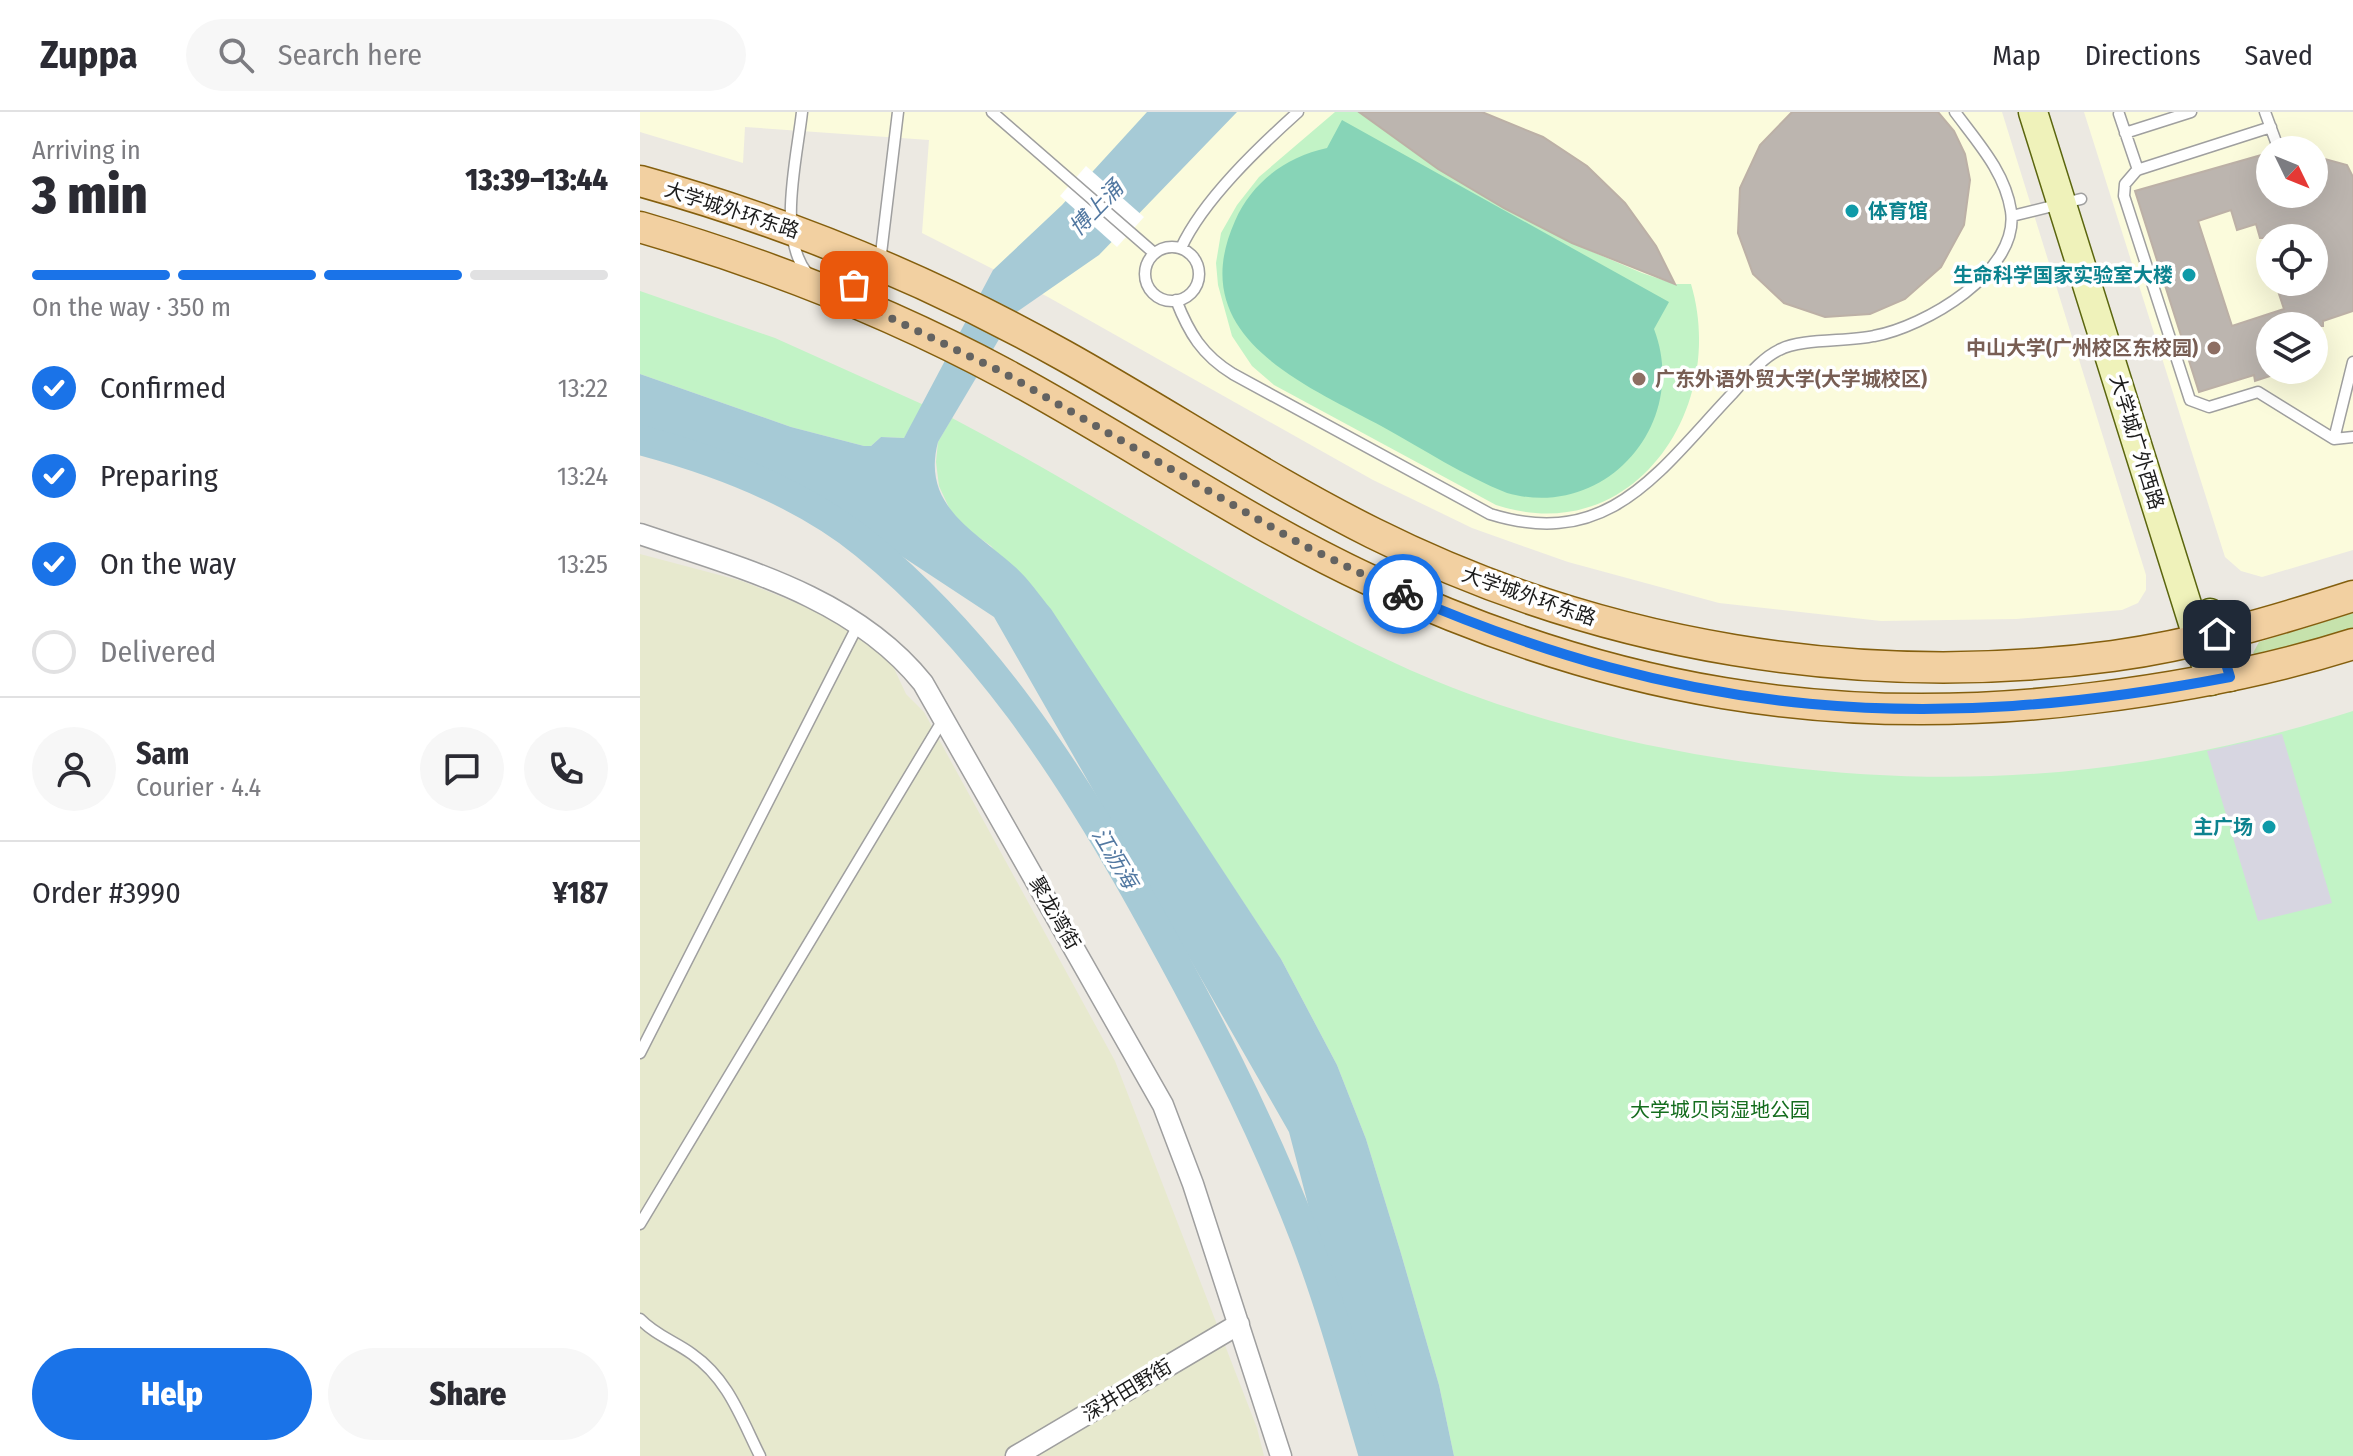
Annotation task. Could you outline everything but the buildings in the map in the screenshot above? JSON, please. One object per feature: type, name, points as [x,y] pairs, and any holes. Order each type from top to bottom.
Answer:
[{"type":"main road","name":"大学城广外西路","points":[[2033,112],[2071,201],[2220,679]]},
{"type":"main road","name":"大学城广外西路","points":[[2053,112],[2071,201]]},
{"type":"main road","name":"大学城外环东路","points":[[640,181],[740,211],[874,262],[1026,334],[1374,533],[1472,578],[1620,627],[1775,657],[1913,668],[2038,664],[2116,655],[2207,636],[2353,596]]},
{"type":"main road","points":[[725,253],[738,234],[740,211]]},
{"type":"main road","points":[[640,227],[725,253],[854,300],[1004,373],[1369,580],[1514,640],[1662,682],[1743,697],[1877,711],[2013,708],[2220,679],[2353,644]]},
{"type":"main road","points":[[854,300],[856,278],[874,262]]},
{"type":"street","name":"聚龙湾街","points":[[640,534],[760,575],[859,623],[902,657],[945,716],[1163,1105],[1281,1456]]},
{"type":"street","name":"深井田野街","points":[[1016,1456],[1239,1324]]},
{"type":"lane","points":[[802,112],[790,229],[795,255],[818,286]]},
{"type":"lane","points":[[874,262],[898,112]]},
{"type":"lane","points":[[992,112],[1154,253]]},
{"type":"lane","points":[[1181,248],[1192,228],[1220,193],[1298,112]]},
{"type":"lane","points":[[1176,300],[1193,339],[1209,357],[1233,374],[1490,514],[1532,524],[1566,524],[1592,518],[1641,488],[1778,350],[1877,336],[1915,325],[1944,309],[1993,263],[2008,238],[2012,216],[1994,164],[1955,112]]},
{"type":"lane","points":[[2125,133],[2191,112]]},
{"type":"lane","points":[[2265,112],[2274,136]]},
{"type":"lane","points":[[2119,114],[2138,170]]},
{"type":"lane","points":[[2271,127],[2138,170],[2128,178],[2124,196],[2190,400],[2209,407],[2258,392],[2334,439],[2353,437]]},
{"type":"lane","points":[[2012,216],[2071,201]]},
{"type":"lane","points":[[1164,247],[1181,248],[1196,260],[1199,279],[1193,291],[1176,300],[1157,297],[1149,288],[1145,269],[1154,253],[1164,247]]},
{"type":"lane","points":[[2334,439],[2353,362]]},
{"type":"lane","points":[[640,1053],[859,623]]},
{"type":"lane","points":[[640,1224],[945,716]]},
{"type":"lane","points":[[640,1319],[650,1329],[694,1355],[733,1395],[760,1456]]},
{"type":"shaded area","name":"广东外语外贸大学(大学城校区)","points":[[640,112],[2002,112],[2146,575],[2146,590],[2138,603],[2122,610],[2016,619],[1881,621],[1719,603],[1568,562],[1472,528],[1373,480],[1048,297],[922,233],[929,140],[745,127],[743,163],[640,132]]},
{"type":"shaded area","name":"中山大学(广州校区东校园)","points":[[2084,112],[2353,112],[2353,550],[2262,577],[2241,571],[2225,557]]},
{"type":"shaded area","points":[[640,554],[742,581],[879,636],[906,694],[924,712],[1115,1061],[1257,1428],[1264,1456],[640,1456]]},
{"type":"shaded area","name":"主广场","points":[[2282,734],[2332,903],[2258,921],[2207,751]]},
{"type":"green space","points":[[1335,112],[1359,112],[1438,169],[1572,243],[1642,273],[1675,284],[1691,284],[1699,331],[1695,377],[1682,420],[1659,458],[1628,488],[1589,507],[1545,514],[1496,505],[1274,385],[1252,366],[1232,336],[1218,285],[1216,263],[1221,233],[1237,205],[1259,177]]},
{"type":"green space","points":[[1342,120],[1669,302],[1654,329],[1662,364],[1660,398],[1649,430],[1631,457],[1607,478],[1577,492],[1543,498],[1507,493],[1459,470],[1288,374],[1260,351],[1238,326],[1225,296],[1223,261],[1242,207],[1272,173],[1298,158],[1327,148]]},
{"type":"green space","points":[[640,291],[775,338],[924,405],[904,438],[881,437],[871,446],[864,446],[791,427],[640,374]]},
{"type":"green space","name":"大学城贝岗湿地公园","points":[[952,418],[1293,612],[1410,670],[1484,700],[1562,724],[1640,743],[1802,769],[1961,777],[2039,774],[2194,752],[2353,711],[2353,1456],[1454,1456],[1439,1385],[1400,1250],[1366,1139],[1337,1065],[1281,959],[1091,672],[991,546],[960,524],[952,514],[939,486],[936,462],[938,442]]},
{"type":"green space","points":[[2353,613],[2353,629],[2257,656],[2253,653],[2259,642]]},
{"type":"water","name":"博上涌","points":[[1147,112],[1237,112],[1099,255],[1014,314],[938,442],[935,464],[937,483],[955,515],[1019,571],[1051,609],[1281,959],[1337,1065],[1366,1139],[1439,1385],[1454,1456],[1374,1456],[1289,1132],[994,617],[786,480],[640,435],[640,374],[791,427],[864,446],[871,446],[881,437],[904,438],[993,270],[1062,205]]},
{"type":"pier","points":[[1086,166],[1144,217],[1117,247],[1060,196]]},
{"type":"waterway","name":"江沥海","points":[[640,440],[758,480],[840,525],[908,581],[985,664],[1020,709],[1053,755],[1113,851],[1186,982],[1249,1108],[1288,1193],[1315,1264],[1374,1456]]},
{"type":"way so far","points":[[854,285],[854,300],[1004,373],[1301,544],[1403,594]]},
{"type":"place","name":"体育馆","points":[[1852,211]]},
{"type":"place","name":"生命科学国家实验室大楼","points":[[2189,275]]},
{"type":"place","name":"中山大学(广州校区东校园)","points":[[2214,348]]},
{"type":"place","name":"广东外语外贸大学(大学城校区)","points":[[1639,379]]},
{"type":"place","name":"主广场","points":[[2269,827]]},
{"type":"route","points":[[1403,594],[1514,640],[1662,682],[1817,707],[1877,711],[2013,708],[2165,689],[2230,677],[2217,634]]}]
